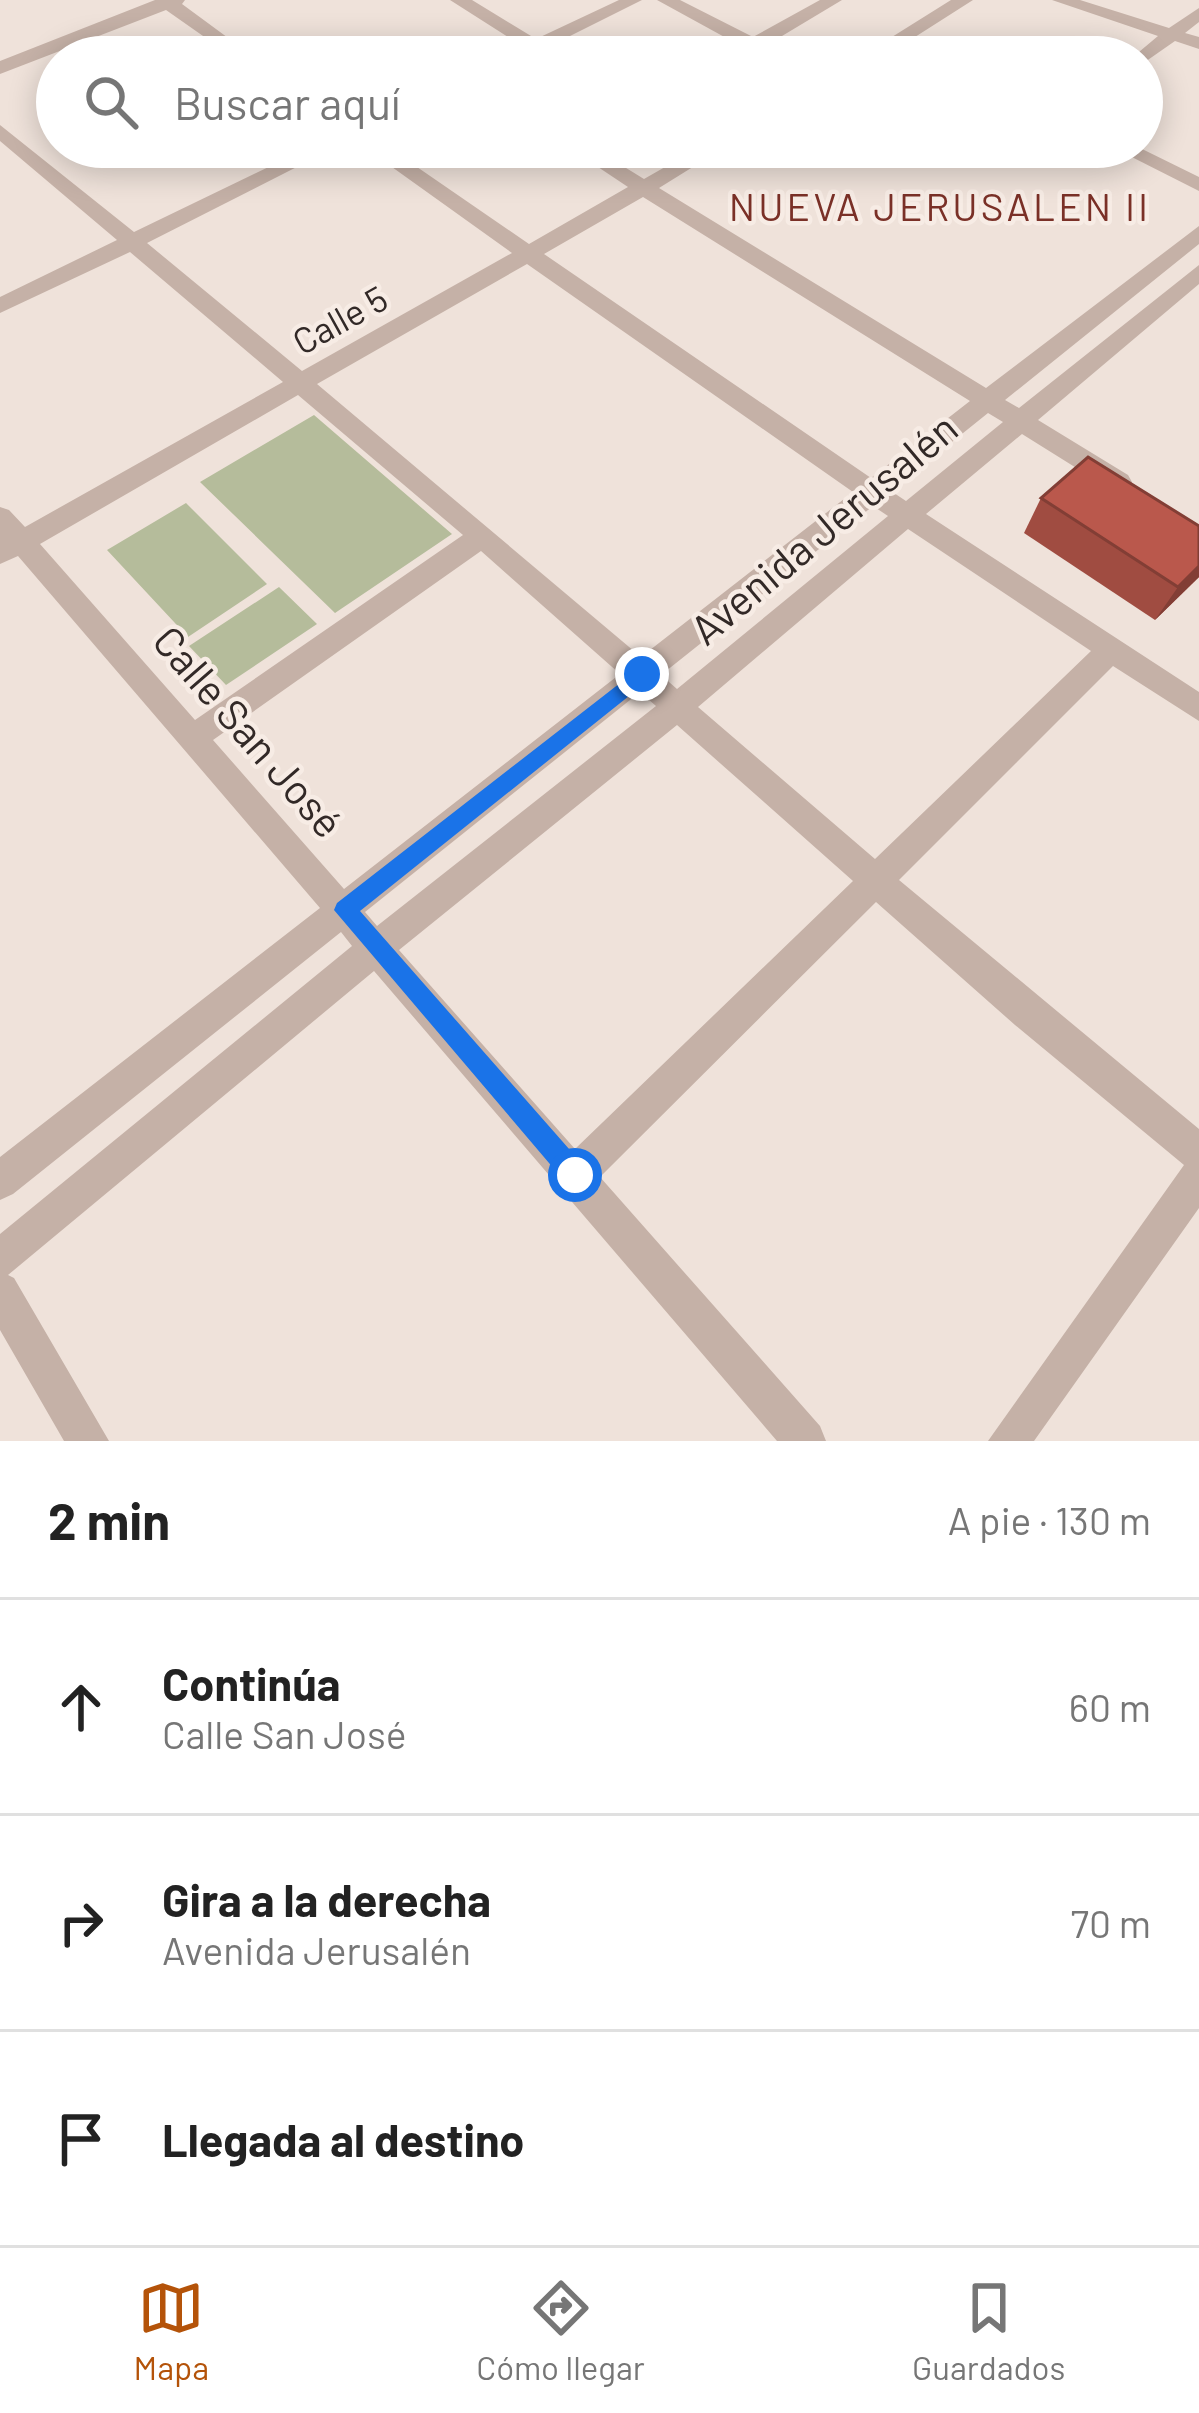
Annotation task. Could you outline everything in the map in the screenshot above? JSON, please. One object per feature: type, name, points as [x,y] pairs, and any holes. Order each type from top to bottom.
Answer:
[{"type":"street","points":[[459,0],[518,36]]},
{"type":"street","points":[[556,36],[633,0]]},
{"type":"street","points":[[666,0],[736,36]]},
{"type":"street","points":[[769,36],[833,0]]},
{"type":"street","points":[[905,36],[964,0]]},
{"type":"street","points":[[1061,0],[1199,43]]},
{"type":"street","points":[[81,36],[169,1],[216,36]]},
{"type":"street","points":[[1163,42],[1199,13]]},
{"type":"street","points":[[0,68],[36,54]]},
{"type":"street","points":[[0,130],[36,161]]},
{"type":"street","points":[[1163,167],[1199,185]]},
{"type":"street","points":[[44,168],[482,536],[1028,1012],[1199,1153]]},
{"type":"street","points":[[0,306],[283,168]]},
{"type":"street","points":[[404,168],[874,494],[1199,708]]},
{"type":"street","points":[[611,168],[1139,495]]},
{"type":"street","name":"Calle 5","points":[[7,538],[299,384],[680,168]]},
{"type":"street","name":"Avenida Jerusalén","points":[[0,1181],[1199,233]]},
{"type":"street","points":[[1162,262],[1197,277]]},
{"type":"street","name":"Avenida Jerusalén","points":[[0,1259],[1197,277]]},
{"type":"street","points":[[193,737],[482,536]]},
{"type":"street","name":"Calle San José","points":[[7,538],[193,737],[805,1441]]},
{"type":"street","points":[[575,1175],[1110,651]]},
{"type":"street","points":[[1010,1441],[1199,1176]]},
{"type":"street","points":[[0,1292],[88,1441]]},
{"type":"green space","points":[[314,415],[452,534],[335,613],[200,482]]},
{"type":"green space","points":[[186,503],[267,584],[188,637],[107,550]]},
{"type":"green space","points":[[279,587],[317,624],[226,685],[189,646]]},
{"type":"building","points":[[1088,457],[1199,526],[1199,566],[1178,587],[1041,498]]},
{"type":"district","name":"NUEVA JERUSALEN II","points":[[940,207]]},
{"type":"route","points":[[575,1175],[345,910],[642,674]]}]
